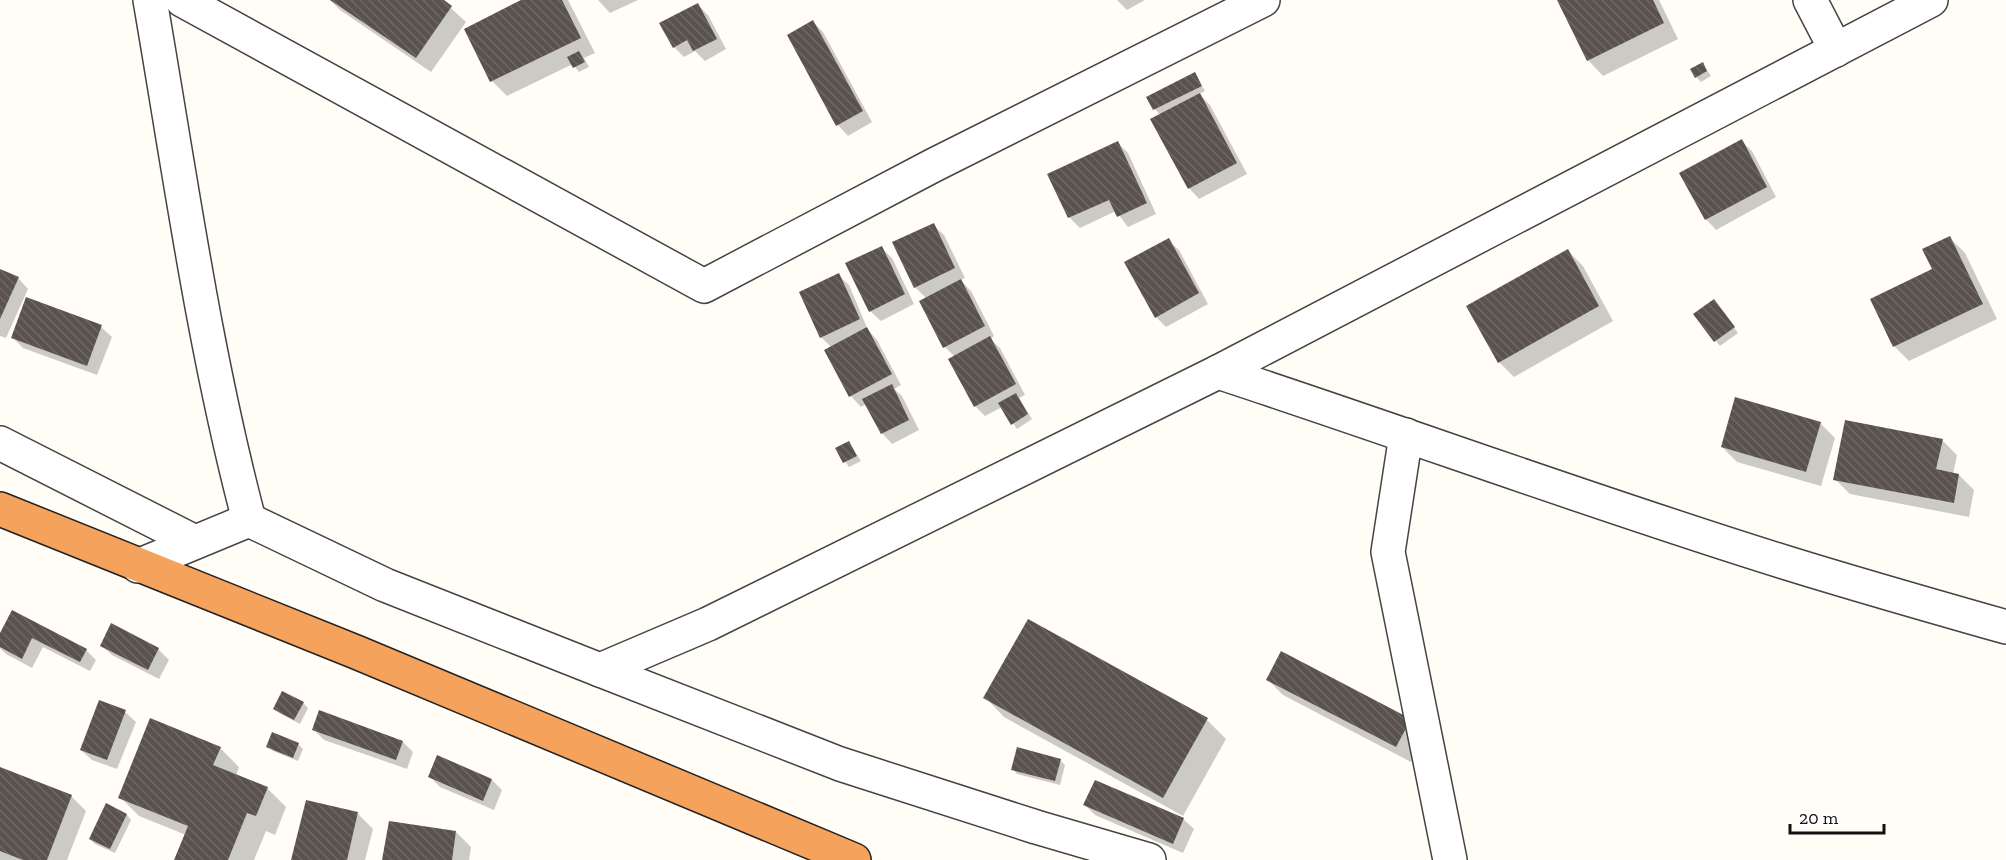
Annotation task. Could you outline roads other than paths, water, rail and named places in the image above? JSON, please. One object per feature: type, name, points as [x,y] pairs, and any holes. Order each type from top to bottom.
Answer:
[{"type":"highway","points":[[0,509],[356,652],[854,860]]},
{"type":"street","points":[[150,0],[200,291],[231,454],[249,520]]},
{"type":"street","points":[[182,0],[704,286],[934,165],[1263,0]]},
{"type":"street","points":[[1810,0],[1836,50]]},
{"type":"street","points":[[600,670],[708,624],[1218,372],[1931,0]]},
{"type":"street","points":[[1218,372],[1773,559],[2006,627]]},
{"type":"street","points":[[1406,435],[1388,552],[1450,860]]},
{"type":"street","points":[[0,442],[195,542]]},
{"type":"street","points":[[138,566],[249,520],[385,585],[840,764],[1036,827],[1149,860]]}]
